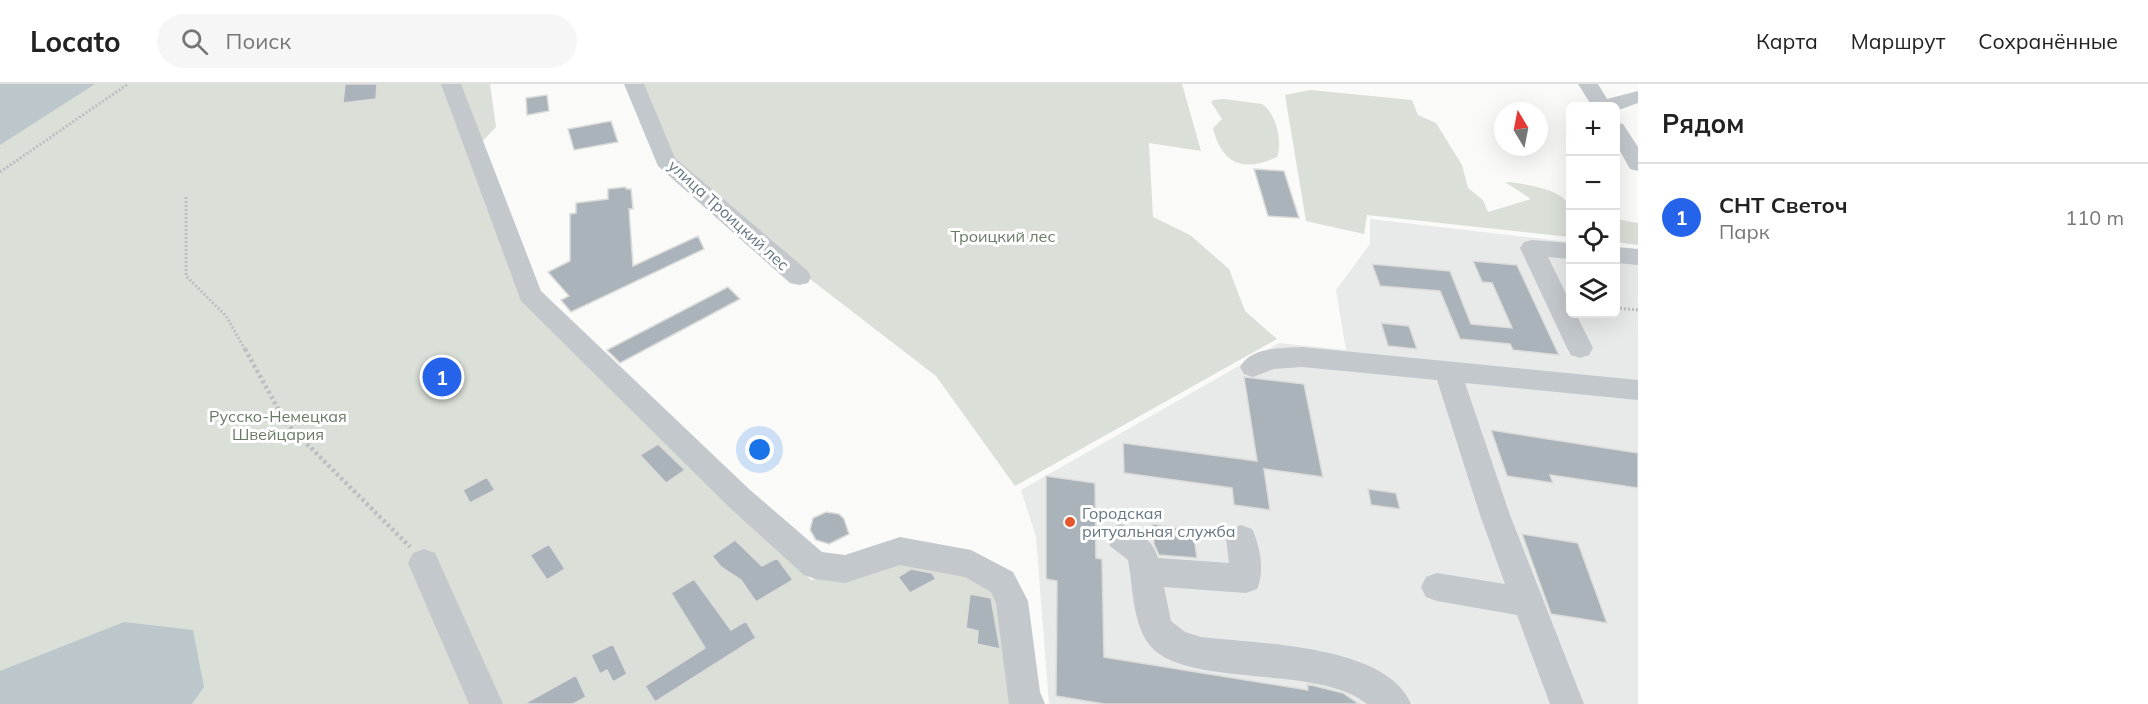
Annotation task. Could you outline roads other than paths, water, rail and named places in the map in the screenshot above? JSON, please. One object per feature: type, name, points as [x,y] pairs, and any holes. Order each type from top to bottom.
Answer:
[{"type":"street","points":[[451,84],[530,295],[739,498],[815,565],[845,569],[900,551],[971,564],[1002,582],[1012,601],[1024,699],[1028,704]]},
{"type":"street","name":"улица Троицкий лес","points":[[634,84],[666,161],[799,277]]},
{"type":"street","points":[[1588,84],[1599,102]]},
{"type":"street","points":[[1625,84],[1638,88]]},
{"type":"street","points":[[1618,102],[1638,97]]},
{"type":"street","points":[[1620,134],[1637,162]]},
{"type":"street","points":[[1566,251],[1532,248],[1580,348]]},
{"type":"street","points":[[1620,255],[1638,257]]},
{"type":"street","points":[[1253,367],[1271,359],[1294,357],[1638,390]]},
{"type":"street","points":[[1448,373],[1527,602],[1567,704]]},
{"type":"street","points":[[1121,537],[1141,552],[1158,631],[1173,646],[1205,653],[1321,665],[1360,679],[1394,704]]},
{"type":"street","points":[[1146,571],[1246,579],[1241,538]]},
{"type":"street","points":[[424,562],[486,704]]},
{"type":"street","points":[[1437,587],[1527,602]]},
{"type":"place","name":"СНТ Светоч","points":[[442,377]]},
{"type":"place","name":"Городская ритуальная служба","points":[[1070,522]]},
{"type":"park label","name":"Троицкий лес","points":[[1003,236]]},
{"type":"park label","name":"Русско-Немецкая Швейцария","points":[[278,425]]}]
